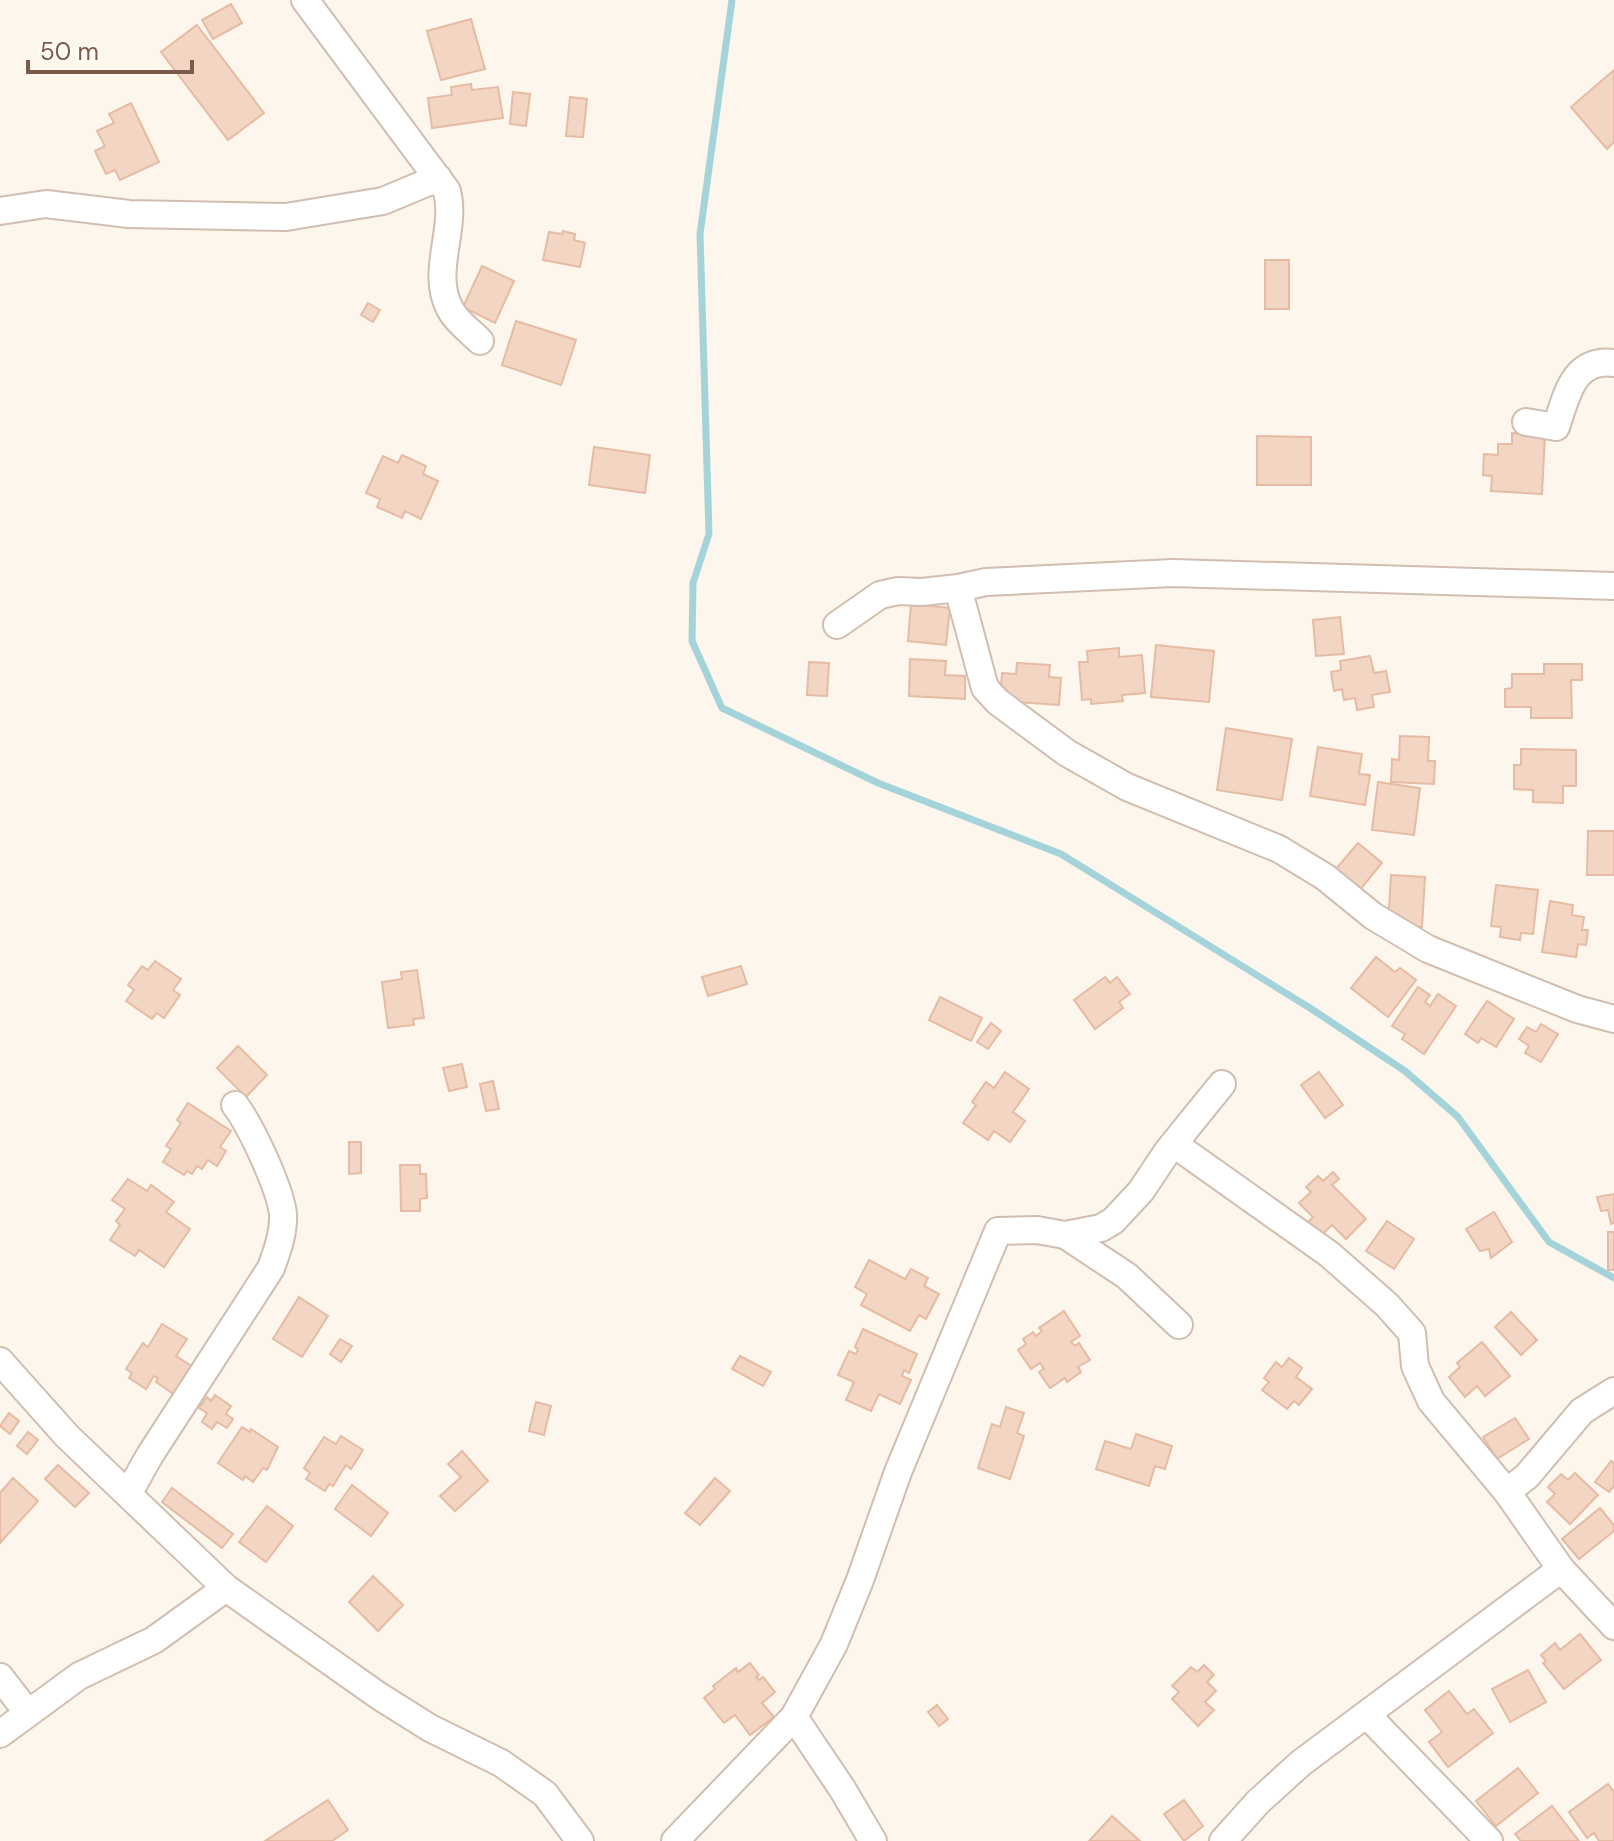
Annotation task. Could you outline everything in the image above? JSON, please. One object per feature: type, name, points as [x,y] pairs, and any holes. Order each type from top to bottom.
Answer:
[{"type":"street","points":[[305,0],[447,191],[451,206],[440,282],[450,310],[480,341]]},
{"type":"street","points":[[0,211],[46,204],[129,214],[286,217],[383,201],[438,178]]},
{"type":"street","points":[[1526,422],[1556,427],[1569,388],[1579,373],[1599,361],[1614,363]]},
{"type":"street","points":[[837,625],[880,595],[958,588],[986,582],[1173,573],[1614,586]]},
{"type":"street","points":[[958,588],[985,688],[998,702],[1067,753],[1127,787],[1279,849],[1325,877],[1373,916],[1428,949],[1577,1009],[1614,1019]]},
{"type":"street","points":[[675,1841],[794,1717],[847,1615],[898,1472],[998,1231],[1037,1230],[1065,1235],[1101,1228],[1121,1215],[1222,1084]]},
{"type":"street","points":[[128,1494],[165,1430],[271,1268],[282,1233],[283,1212],[272,1182],[248,1123],[235,1105]]},
{"type":"street","points":[[1174,1144],[1329,1254],[1387,1305],[1412,1333],[1415,1366],[1431,1401],[1507,1492],[1561,1569],[1614,1626]]},
{"type":"street","points":[[1065,1235],[1127,1276],[1179,1325]]},
{"type":"street","points":[[0,1361],[67,1436],[226,1588],[379,1696],[430,1728],[501,1763],[545,1794],[580,1841]]},
{"type":"street","points":[[1507,1492],[1527,1476],[1582,1411],[1614,1391]]},
{"type":"street","points":[[1223,1841],[1258,1802],[1301,1763],[1561,1569]]},
{"type":"street","points":[[0,1734],[79,1676],[154,1640],[226,1588]]},
{"type":"street","points":[[0,1677],[28,1713]]},
{"type":"street","points":[[1367,1715],[1489,1841]]},
{"type":"street","points":[[794,1717],[873,1841]]},
{"type":"building","points":[[231,4],[242,23],[213,39],[202,20]]},
{"type":"building","points":[[471,19],[485,69],[441,80],[427,31]]},
{"type":"building","points":[[197,25],[264,113],[228,140],[161,52]]},
{"type":"building","points":[[1614,70],[1614,142],[1607,149],[1571,107]]},
{"type":"building","points":[[471,84],[472,90],[498,87],[503,118],[432,128],[428,98],[452,95],[451,87]]},
{"type":"building","points":[[513,92],[530,94],[526,126],[510,124]]},
{"type":"building","points":[[570,97],[587,99],[583,137],[566,136]]},
{"type":"building","points":[[131,103],[159,162],[120,180],[115,170],[106,174],[95,151],[105,146],[97,131],[114,123],[109,114]]},
{"type":"building","points":[[563,231],[575,234],[574,240],[585,243],[580,267],[543,260],[549,232],[562,234]]},
{"type":"building","points":[[1265,260],[1289,260],[1289,309],[1265,309]]},
{"type":"building","points":[[482,266],[514,281],[495,323],[463,307]]},
{"type":"building","points":[[368,303],[380,310],[373,322],[361,315]]},
{"type":"building","points":[[516,321],[576,340],[561,385],[502,365]]},
{"type":"building","points":[[1512,433],[1545,434],[1542,494],[1491,491],[1492,476],[1483,475],[1484,454],[1498,455],[1498,444],[1512,444]]},
{"type":"building","points":[[1257,436],[1311,437],[1311,485],[1257,485]]},
{"type":"building","points":[[594,447],[650,455],[645,493],[589,485]]},
{"type":"building","points":[[402,455],[426,466],[423,474],[438,481],[421,519],[405,511],[402,518],[377,507],[380,499],[366,493],[383,456],[398,463]]},
{"type":"building","points":[[911,604],[950,608],[946,645],[908,641]]},
{"type":"building","points":[[1340,617],[1344,654],[1316,656],[1313,620]]},
{"type":"building","points":[[1156,645],[1214,651],[1209,702],[1151,697]]},
{"type":"building","points":[[1119,648],[1119,657],[1142,655],[1145,693],[1122,695],[1123,701],[1091,704],[1091,699],[1082,700],[1079,662],[1088,662],[1087,651]]},
{"type":"building","points":[[1370,656],[1374,673],[1386,671],[1390,692],[1372,695],[1374,707],[1357,710],[1355,698],[1344,700],[1342,689],[1334,691],[1331,672],[1341,670],[1340,661]]},
{"type":"building","points":[[910,659],[946,661],[945,675],[965,676],[965,699],[909,696]]},
{"type":"building","points":[[809,662],[829,663],[827,696],[807,695]]},
{"type":"building","points":[[1017,663],[1050,665],[1049,677],[1061,678],[1059,705],[1000,701],[1002,673],[1016,674]]},
{"type":"building","points":[[1544,664],[1582,664],[1582,680],[1571,680],[1572,718],[1531,718],[1531,707],[1505,707],[1505,689],[1512,688],[1512,674],[1544,674]]},
{"type":"building","points":[[1226,728],[1292,739],[1282,800],[1217,790]]},
{"type":"building","points":[[1400,736],[1429,737],[1428,761],[1435,761],[1434,784],[1391,782],[1392,759],[1399,760]]},
{"type":"building","points":[[1318,747],[1362,754],[1359,774],[1370,775],[1365,805],[1310,796]]},
{"type":"building","points":[[1521,749],[1576,750],[1576,786],[1563,786],[1563,803],[1533,802],[1533,790],[1514,789],[1514,765],[1521,765]]},
{"type":"building","points":[[1378,782],[1420,788],[1414,835],[1372,830]]},
{"type":"building","points":[[1588,831],[1614,831],[1614,875],[1587,875]]},
{"type":"building","points":[[1358,843],[1382,863],[1354,897],[1330,876]]},
{"type":"building","points":[[1391,875],[1425,877],[1422,927],[1388,925]]},
{"type":"building","points":[[1496,885],[1538,890],[1533,934],[1521,933],[1520,940],[1500,937],[1501,927],[1491,926]]},
{"type":"building","points":[[1550,901],[1573,905],[1572,915],[1584,917],[1582,930],[1588,930],[1586,945],[1578,944],[1576,957],[1542,952]]},
{"type":"building","points":[[1376,957],[1395,972],[1400,968],[1416,980],[1388,1017],[1351,988]]},
{"type":"building","points":[[155,961],[181,979],[173,990],[180,995],[164,1018],[157,1013],[152,1019],[126,1001],[134,990],[128,985],[142,966],[148,970]]},
{"type":"building","points":[[741,966],[747,984],[708,996],[702,977]]},
{"type":"building","points":[[417,970],[424,1018],[413,1019],[414,1025],[388,1028],[382,982],[402,979],[401,972]]},
{"type":"building","points":[[1105,977],[1110,983],[1117,977],[1130,994],[1119,1002],[1123,1008],[1095,1029],[1074,1000]]},
{"type":"building","points":[[1418,987],[1430,995],[1425,1002],[1430,1006],[1438,994],[1456,1006],[1424,1054],[1402,1039],[1405,1034],[1392,1026]]},
{"type":"building","points":[[940,997],[982,1018],[971,1041],[929,1020]]},
{"type":"building","points":[[1487,1001],[1514,1019],[1496,1047],[1481,1038],[1478,1043],[1465,1034]]},
{"type":"building","points":[[991,1023],[1001,1031],[988,1049],[977,1042]]},
{"type":"building","points":[[1541,1024],[1558,1034],[1541,1062],[1525,1053],[1529,1046],[1519,1039],[1527,1027],[1536,1032]]},
{"type":"building","points":[[238,1046],[267,1075],[246,1097],[217,1068]]},
{"type":"building","points":[[462,1064],[467,1087],[449,1091],[443,1068]]},
{"type":"building","points":[[1005,1072],[1029,1089],[1013,1112],[1025,1121],[1010,1142],[994,1131],[988,1140],[963,1123],[976,1105],[972,1102],[986,1082],[994,1088]]},
{"type":"building","points":[[1319,1072],[1343,1105],[1325,1118],[1301,1085]]},
{"type":"building","points":[[493,1081],[499,1109],[486,1111],[480,1084]]},
{"type":"building","points":[[188,1103],[231,1131],[220,1147],[226,1151],[217,1166],[208,1160],[202,1169],[197,1166],[192,1174],[187,1171],[184,1175],[163,1162],[171,1149],[166,1146],[181,1123],[177,1120]]},
{"type":"building","points":[[349,1142],[361,1142],[361,1173],[349,1174]]},
{"type":"building","points":[[400,1165],[420,1165],[420,1174],[426,1174],[427,1198],[420,1199],[420,1211],[401,1211]]},
{"type":"building","points":[[1333,1172],[1339,1179],[1332,1185],[1366,1219],[1346,1239],[1332,1225],[1319,1238],[1306,1224],[1313,1217],[1299,1203],[1311,1192],[1306,1187],[1318,1176],[1323,1181]]},
{"type":"building","points":[[128,1179],[147,1191],[151,1185],[174,1202],[166,1212],[190,1229],[164,1267],[139,1250],[135,1256],[110,1240],[120,1225],[116,1221],[125,1209],[112,1200]]},
{"type":"building","points":[[1614,1194],[1614,1223],[1611,1224],[1608,1210],[1601,1211],[1597,1197]]},
{"type":"building","points":[[1494,1212],[1512,1242],[1491,1258],[1489,1249],[1480,1251],[1466,1229]]},
{"type":"building","points":[[1387,1221],[1414,1239],[1394,1269],[1366,1251]]},
{"type":"building","points":[[1608,1232],[1614,1232],[1614,1270],[1608,1270]]},
{"type":"building","points":[[869,1260],[905,1279],[911,1269],[928,1278],[924,1286],[939,1294],[926,1319],[919,1315],[910,1331],[861,1305],[867,1294],[855,1287]]},
{"type":"building","points":[[299,1297],[328,1316],[302,1357],[273,1339]]},
{"type":"building","points":[[1064,1311],[1080,1336],[1071,1342],[1075,1346],[1079,1343],[1090,1360],[1078,1367],[1081,1372],[1067,1382],[1065,1378],[1050,1388],[1039,1372],[1044,1369],[1040,1363],[1031,1369],[1018,1350],[1026,1344],[1023,1339],[1033,1332],[1036,1336],[1042,1331],[1039,1328]]},
{"type":"building","points":[[1511,1312],[1537,1340],[1521,1355],[1495,1327]]},
{"type":"building","points":[[162,1324],[187,1339],[176,1356],[193,1367],[175,1395],[156,1382],[158,1378],[154,1376],[146,1389],[129,1378],[132,1373],[126,1369],[143,1343],[148,1347]]},
{"type":"building","points":[[863,1329],[917,1354],[909,1373],[904,1370],[902,1376],[911,1380],[900,1404],[879,1394],[871,1411],[846,1400],[854,1382],[838,1375],[849,1351],[856,1354],[858,1349],[855,1347]]},
{"type":"building","points":[[340,1339],[352,1346],[341,1362],[330,1354]]},
{"type":"building","points":[[1482,1342],[1510,1376],[1485,1396],[1477,1386],[1465,1397],[1449,1377],[1460,1367],[1457,1363]]},
{"type":"building","points":[[740,1356],[771,1372],[763,1386],[732,1369]]},
{"type":"building","points":[[1289,1358],[1302,1368],[1296,1377],[1312,1389],[1299,1405],[1294,1401],[1287,1409],[1262,1390],[1269,1382],[1264,1378],[1276,1362],[1282,1367]]},
{"type":"building","points":[[215,1395],[231,1406],[226,1414],[233,1419],[227,1428],[217,1422],[212,1429],[202,1422],[207,1413],[199,1408],[207,1397],[211,1401]]},
{"type":"building","points":[[536,1402],[551,1406],[544,1435],[529,1431]]},
{"type":"building","points":[[1006,1407],[1024,1413],[1017,1433],[1024,1436],[1010,1479],[978,1468],[992,1424],[1000,1427]]},
{"type":"building","points":[[9,1413],[19,1421],[10,1434],[0,1426]]},
{"type":"building","points":[[1515,1418],[1529,1439],[1497,1459],[1483,1437]]},
{"type":"building","points":[[242,1427],[250,1432],[251,1429],[278,1447],[267,1470],[263,1468],[253,1482],[245,1476],[243,1480],[218,1463]]},
{"type":"building","points":[[28,1432],[38,1440],[27,1454],[17,1446]]},
{"type":"building","points":[[1136,1434],[1172,1446],[1165,1469],[1155,1466],[1149,1486],[1096,1469],[1105,1441],[1131,1449]]},
{"type":"building","points":[[341,1436],[363,1450],[351,1469],[346,1465],[333,1486],[329,1484],[325,1491],[306,1479],[310,1473],[304,1468],[324,1437],[336,1444]]},
{"type":"building","points":[[462,1451],[488,1481],[455,1511],[440,1496],[461,1477],[448,1464]]},
{"type":"building","points":[[1611,1461],[1614,1463],[1614,1486],[1609,1492],[1595,1482]]},
{"type":"building","points":[[58,1465],[89,1493],[75,1507],[45,1479]]},
{"type":"building","points":[[1575,1473],[1598,1495],[1570,1524],[1547,1502],[1555,1494],[1548,1487],[1561,1474],[1568,1480]]},
{"type":"building","points":[[13,1478],[38,1501],[0,1543],[0,1493]]},
{"type":"building","points":[[715,1478],[730,1491],[700,1525],[685,1513]]},
{"type":"building","points":[[352,1485],[388,1513],[371,1536],[335,1509]]},
{"type":"building","points":[[172,1488],[233,1534],[222,1548],[162,1502]]},
{"type":"building","points":[[267,1506],[293,1526],[266,1562],[239,1542]]},
{"type":"building","points":[[1600,1508],[1614,1525],[1614,1531],[1579,1559],[1562,1539]]},
{"type":"building","points":[[373,1576],[403,1605],[378,1631],[349,1602]]},
{"type":"building","points":[[1580,1634],[1601,1660],[1564,1689],[1543,1663],[1546,1661],[1541,1655],[1555,1643],[1560,1650]]},
{"type":"building","points":[[750,1663],[759,1675],[756,1677],[759,1680],[763,1677],[775,1692],[762,1703],[774,1717],[750,1735],[735,1715],[724,1723],[704,1698],[715,1689],[713,1686],[736,1668],[738,1672]]},
{"type":"building","points":[[1204,1665],[1214,1675],[1207,1682],[1216,1691],[1205,1702],[1214,1710],[1198,1726],[1172,1699],[1179,1692],[1172,1686],[1191,1667],[1197,1672]]},
{"type":"building","points":[[1528,1670],[1546,1702],[1510,1722],[1492,1689]]},
{"type":"building","points":[[1449,1691],[1467,1714],[1474,1709],[1493,1733],[1448,1767],[1429,1742],[1442,1732],[1425,1710]]},
{"type":"building","points":[[937,1705],[948,1719],[939,1726],[928,1712]]},
{"type":"building","points":[[1518,1768],[1538,1793],[1496,1826],[1476,1801]]},
{"type":"building","points":[[1608,1784],[1614,1792],[1614,1841],[1599,1841],[1594,1833],[1587,1838],[1569,1812]]},
{"type":"building","points":[[328,1800],[348,1830],[332,1841],[265,1841]]},
{"type":"building","points":[[1184,1800],[1203,1826],[1184,1841],[1164,1814]]},
{"type":"building","points":[[1552,1806],[1579,1841],[1521,1841],[1515,1834]]},
{"type":"building","points":[[1112,1816],[1140,1841],[1089,1841]]},
{"type":"waterway","points":[[732,0],[700,234],[709,534],[693,583],[692,641],[722,708],[878,783],[1061,854],[1310,1008],[1405,1071],[1458,1117],[1549,1242],[1614,1278]]}]
